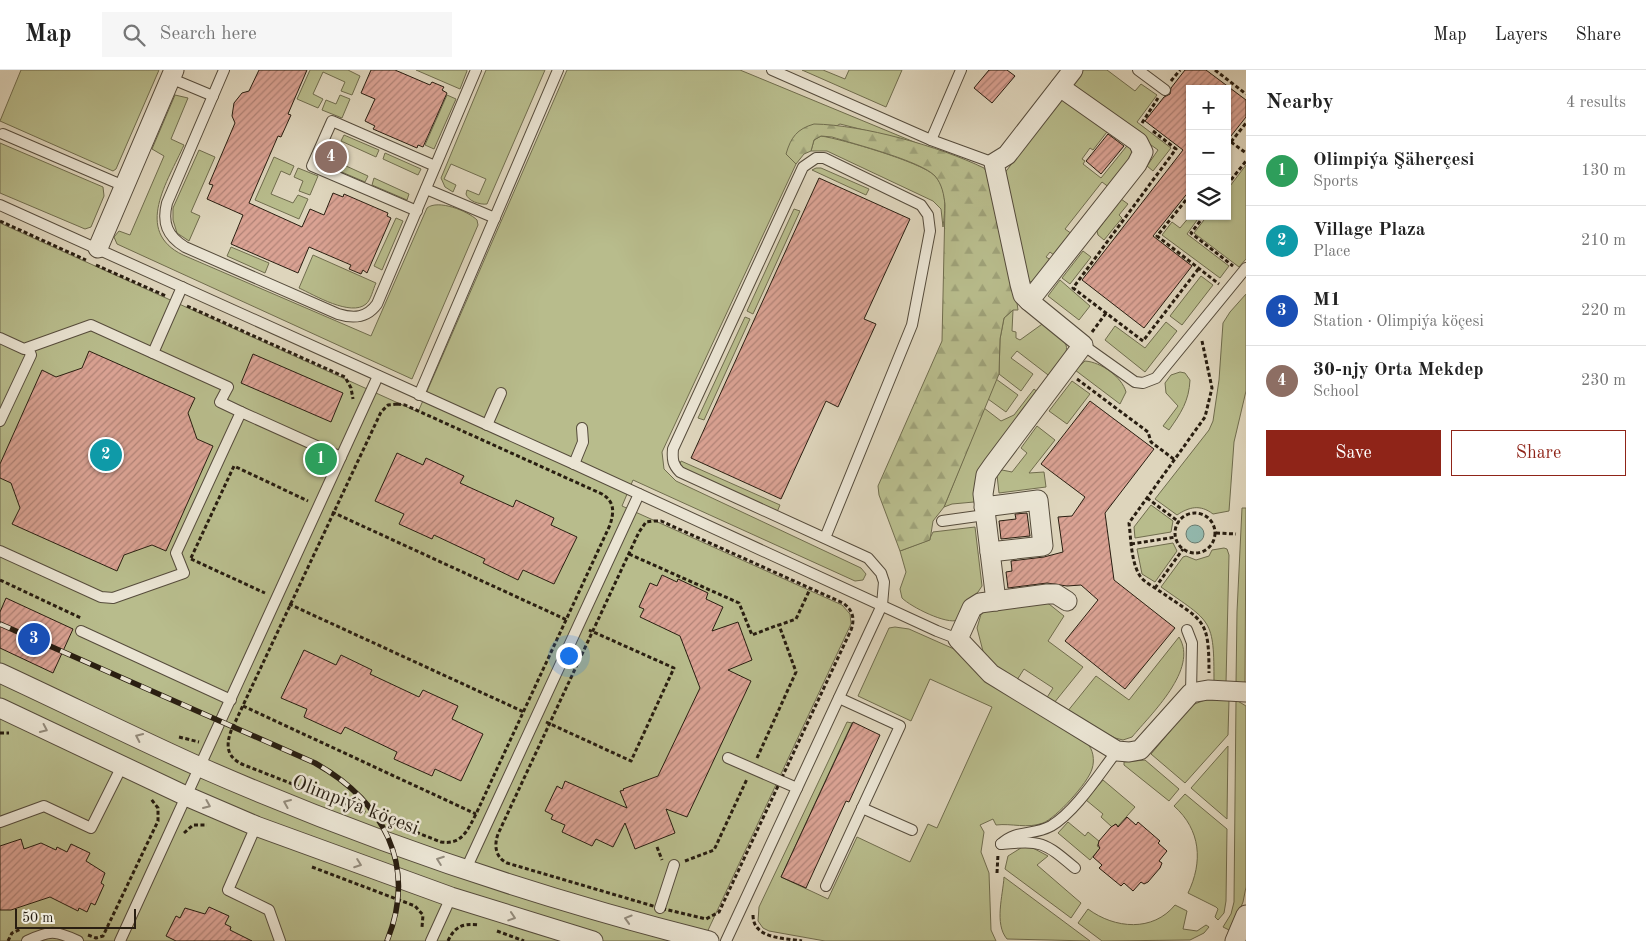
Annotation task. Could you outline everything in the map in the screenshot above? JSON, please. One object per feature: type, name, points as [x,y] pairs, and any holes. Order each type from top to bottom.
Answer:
[{"type":"street","points":[[996,601],[983,494],[986,475],[1083,345],[1024,295],[994,163],[1007,155],[1073,70]]},
{"type":"street","points":[[98,248],[172,74]]},
{"type":"street","points":[[1029,301],[1137,164],[1143,152],[1138,142],[1060,87]]},
{"type":"street","points":[[985,511],[1038,500],[1043,546],[990,552]]},
{"type":"street","points":[[1067,602],[1060,596],[1047,594],[980,603],[972,608],[958,639],[990,674],[1117,751],[1129,752],[1140,750],[1200,692],[1246,692]]},
{"type":"street","name":"Olimpiýa köçesi","points":[[0,673],[200,767],[331,821],[548,896],[709,941]]},
{"type":"street","points":[[0,708],[186,796],[256,826],[451,897],[593,941]]},
{"type":"street","points":[[1235,941],[1246,915]]},
{"type":"lane","points":[[224,70],[166,209],[167,232],[170,237],[185,247],[346,316],[368,314],[377,304],[476,70]]},
{"type":"lane","points":[[419,395],[558,70]]},
{"type":"lane","points":[[772,70],[931,140],[994,163]]},
{"type":"lane","points":[[931,140],[961,70]]},
{"type":"lane","points":[[1138,70],[1165,90]]},
{"type":"lane","points":[[172,74],[213,96]]},
{"type":"lane","points":[[416,211],[312,166],[332,121],[436,166]]},
{"type":"lane","points":[[2,134],[124,186]]},
{"type":"lane","points":[[726,941],[882,605],[884,582],[882,573],[868,558],[824,538],[680,472],[674,466],[672,458],[673,449],[804,167],[816,158],[824,158],[921,205],[928,215],[930,230],[912,325],[824,538]]},
{"type":"lane","points":[[426,188],[495,218]]},
{"type":"lane","points":[[0,205],[958,639]]},
{"type":"lane","points":[[1083,345],[1135,382],[1143,383],[1156,378],[1244,270]]},
{"type":"lane","points":[[153,353],[182,287]]},
{"type":"lane","points":[[0,338],[24,349],[91,325],[228,387],[220,402],[341,457]]},
{"type":"lane","points":[[0,420],[31,355],[28,348]]},
{"type":"lane","points":[[120,941],[378,376]]},
{"type":"lane","points":[[487,425],[501,393]]},
{"type":"lane","points":[[0,551],[108,599],[184,573],[176,553],[242,412]]},
{"type":"lane","points":[[574,464],[583,442],[582,428]]},
{"type":"lane","points":[[466,869],[639,494]]},
{"type":"lane","points":[[942,521],[985,511]]},
{"type":"lane","points":[[1187,630],[1192,643],[1200,692]]},
{"type":"lane","points":[[81,631],[231,700]]},
{"type":"lane","points":[[826,886],[900,726],[839,698]]},
{"type":"lane","points":[[1001,844],[1009,836],[1044,830],[1059,820],[1117,751]]},
{"type":"lane","points":[[728,758],[797,788]]},
{"type":"lane","points":[[0,822],[44,806],[91,828],[122,766]]},
{"type":"lane","points":[[862,808],[912,830]]},
{"type":"lane","points":[[256,826],[228,890],[269,910],[280,941]]},
{"type":"lane","points":[[1001,844],[1028,841],[1045,844],[1075,868]]},
{"type":"lane","points":[[660,908],[674,865]]},
{"type":"lane","points":[[431,941],[451,897]]},
{"type":"lane","points":[[27,941],[49,933],[58,932],[78,936]]},
{"type":"path","points":[[1180,70],[1141,122],[1176,149],[1073,288],[1143,341],[1199,268]]},
{"type":"path","points":[[1215,70],[1246,94]]},
{"type":"path","points":[[1246,123],[1232,142],[1246,153]]},
{"type":"path","points":[[1231,181],[1246,161]]},
{"type":"path","points":[[1186,199],[1158,236],[1228,290]]},
{"type":"path","points":[[1201,220],[1191,233],[1244,270]]},
{"type":"path","points":[[0,222],[345,377],[353,394],[351,402]]},
{"type":"path","points":[[1083,345],[1106,312]]},
{"type":"path","points":[[1199,325],[1212,388],[1208,409],[1200,426],[1128,523],[1131,544],[1141,578],[1195,616],[1204,627],[1209,645],[1200,692]]},
{"type":"path","points":[[1064,370],[1148,432],[1151,442],[1175,460]]},
{"type":"path","points":[[388,405],[406,405],[602,494],[611,502],[612,519],[476,814],[462,838],[451,843],[440,842],[237,762],[230,755],[227,743],[290,605],[381,412],[388,405]]},
{"type":"path","points":[[234,466],[307,500],[674,668],[631,761],[191,559],[234,466]]},
{"type":"path","points":[[303,508],[311,491]]},
{"type":"path","points":[[1147,498],[1179,522]]},
{"type":"path","points":[[1201,514],[1212,522],[1216,534],[1212,545],[1204,552],[1194,553],[1184,550],[1176,537],[1179,522],[1187,515],[1201,514]]},
{"type":"path","points":[[660,521],[810,588],[847,606],[852,614],[853,622],[719,912],[711,918],[700,919],[507,862],[498,855],[496,844],[498,834],[592,631],[644,525],[649,522],[660,521]]},
{"type":"path","points":[[1216,534],[1236,534]]},
{"type":"path","points":[[1131,544],[1176,537]]},
{"type":"path","points":[[1155,588],[1184,550]]},
{"type":"path","points":[[629,554],[739,603],[752,636],[796,618],[810,588]]},
{"type":"path","points":[[0,580],[86,620]]},
{"type":"path","points":[[260,601],[268,584]]},
{"type":"path","points":[[657,847],[663,863],[674,865],[714,850],[796,672],[779,625]]},
{"type":"path","points":[[243,706],[476,814]]},
{"type":"path","points":[[78,936],[96,938],[103,936],[158,821]]},
{"type":"path","points":[[183,837],[190,827],[198,824],[216,828]]},
{"type":"path","points":[[997,874],[997,859],[1001,844]]},
{"type":"path","points":[[308,865],[415,906],[423,915],[422,926]]},
{"type":"path","points":[[754,911],[753,922],[759,931],[802,941]]},
{"type":"path","points":[[448,941],[455,929],[460,926],[485,926]]},
{"type":"path","points":[[8,941],[12,933],[24,928]]},
{"type":"path","points":[[491,929],[524,941]]},
{"type":"green space","points":[[21,70],[159,70],[116,169],[113,171],[0,121]]},
{"type":"green space","points":[[310,70],[348,70],[360,76],[352,95],[341,91],[345,82],[323,72],[313,94],[323,99],[318,108],[297,99]]},
{"type":"green space","points":[[416,70],[467,70],[467,71],[460,89]]},
{"type":"green space","points":[[486,70],[545,70],[487,204],[484,204],[472,201],[466,194],[467,190],[479,195],[486,179],[451,164],[444,179],[456,185],[453,192],[445,187],[441,178]]},
{"type":"green space","points":[[567,70],[740,70],[919,144],[840,124],[786,154],[796,164],[662,452],[664,469],[676,481],[861,568],[866,574],[863,580],[855,581],[633,480],[622,506],[842,605],[850,614],[851,624],[703,941],[0,941],[0,223],[418,412]]},
{"type":"green space","points":[[802,70],[823,70],[845,79],[849,70],[902,70],[886,107]]},
{"type":"green space","points":[[1082,70],[1107,70],[1135,91],[1141,84],[1157,95],[1137,122],[1171,148],[1153,171],[1147,166],[1158,150],[1073,89],[1073,82]]},
{"type":"green space","points":[[175,95],[188,98],[171,139],[184,145],[163,189],[159,204],[157,219],[160,233],[168,245],[183,255],[371,336],[427,208],[445,205],[467,213],[477,220],[478,225],[412,379],[117,244],[114,237],[119,231],[130,235],[164,156],[152,149]]},
{"type":"green space","points":[[340,95],[350,99],[342,118],[322,110],[326,100],[336,104]]},
{"type":"green space","points":[[447,95],[456,99],[434,149],[425,145]]},
{"type":"green space","points":[[1061,98],[1110,128],[1093,150],[1090,148],[1082,159],[1085,161],[1083,164],[1101,178],[1130,142],[1137,151],[1110,188],[1102,182],[1065,229],[1072,234],[1055,256],[1050,252],[1046,257],[1051,260],[1034,281],[1029,282],[1004,174]]},
{"type":"green space","points":[[814,124],[855,128],[900,138],[945,152],[984,168],[987,173],[1017,303],[1018,310],[1013,310],[1004,318],[1000,339],[999,374],[944,507],[933,521],[930,540],[900,551],[879,495],[878,486],[942,341],[945,205],[943,194],[935,176],[927,170],[871,148],[832,137],[821,136],[814,140],[811,151],[804,154],[796,164],[786,154],[790,143],[799,131]]},
{"type":"green space","points":[[344,135],[379,150],[376,157],[341,141]]},
{"type":"green space","points":[[821,136],[862,146],[898,158],[934,175],[942,186],[944,193],[943,227],[941,209],[933,201],[827,151],[811,151],[814,140]]},
{"type":"green space","points":[[0,143],[103,187],[104,196],[91,227],[85,229],[0,193]]},
{"type":"green space","points":[[199,150],[215,157],[191,212],[200,216],[189,241],[177,233],[173,220],[173,208]]},
{"type":"green space","points":[[385,153],[421,169],[418,175],[383,159]]},
{"type":"green space","points":[[274,157],[294,166],[290,175],[281,171],[271,194],[293,203],[298,195],[308,199],[299,219],[255,200]]},
{"type":"green space","points":[[333,160],[368,176],[365,182],[330,167]]},
{"type":"green space","points":[[1246,165],[1246,259],[1239,267],[1194,233],[1204,220],[1231,220],[1231,185]]},
{"type":"green space","points":[[298,168],[318,176],[310,195],[299,191],[303,181],[294,177]]},
{"type":"green space","points":[[821,168],[869,189],[866,195],[812,170]]},
{"type":"green space","points":[[374,178],[409,194],[407,200],[372,185]]},
{"type":"green space","points":[[1121,199],[1128,204],[1119,215],[1122,218],[1104,240],[1098,235],[1097,231]]},
{"type":"green space","points":[[794,209],[800,211],[753,314],[747,311]]},
{"type":"green space","points":[[396,218],[403,221],[382,270],[374,266]]},
{"type":"green space","points":[[1187,220],[1197,220],[1187,234],[1229,266],[1220,278],[1162,235],[1172,222],[1180,228]]},
{"type":"green space","points":[[231,247],[269,263],[265,273],[227,256]]},
{"type":"green space","points":[[1083,251],[1091,257],[1070,284],[1062,278]]},
{"type":"green space","points":[[313,255],[376,283],[368,302],[359,307],[351,308],[332,304],[299,288]]},
{"type":"green space","points":[[1201,276],[1213,285],[1182,325],[1170,316]]},
{"type":"green space","points":[[1060,280],[1090,306],[1079,320],[1048,296]]},
{"type":"green space","points":[[1246,294],[1246,391],[1234,442],[1229,511],[1213,514],[1204,509],[1195,508],[1177,515],[1155,499],[1209,430],[1213,421],[1219,380],[1223,323]]},
{"type":"green space","points":[[1013,310],[1012,331],[1016,332],[1016,338],[1020,340],[1045,322],[1061,337],[1066,347],[1063,359],[1052,378],[1017,351],[1011,358],[1033,374],[1021,391],[999,374],[1000,339],[1004,318]]},
{"type":"green space","points":[[745,317],[750,319],[704,420],[698,418]]},
{"type":"green space","points":[[1166,322],[1177,331],[1145,372],[1105,340],[1115,326],[1145,348]]},
{"type":"green space","points":[[1085,361],[1104,367],[1120,381],[1126,392],[1120,404],[1075,370]]},
{"type":"green space","points":[[1180,372],[1185,373],[1190,380],[1188,394],[1184,406],[1169,430],[1163,426],[1178,406],[1166,393],[1165,383],[1171,375]]},
{"type":"green space","points":[[996,379],[1018,395],[1006,412],[988,399]]},
{"type":"green space","points":[[1072,381],[1090,394],[1067,424],[1049,411]]},
{"type":"green space","points":[[1034,389],[1040,394],[974,502],[952,504],[944,507],[984,408],[1001,421],[1014,415]]},
{"type":"green space","points":[[1037,426],[1055,440],[1029,473],[1044,472],[1046,487],[999,493],[997,475],[1002,470],[1012,472],[1027,453],[1021,448]]},
{"type":"green space","points":[[681,461],[780,505],[777,512],[686,470],[680,464]]},
{"type":"green space","points":[[1151,505],[1173,521],[1171,532],[1135,538],[1134,527]]},
{"type":"green space","points":[[1242,508],[1246,508],[1245,684],[1236,684],[1237,612]]},
{"type":"green space","points":[[975,527],[982,586],[968,600],[958,620],[938,618],[913,606],[902,598],[900,589],[906,572],[900,551],[929,540],[933,532]]},
{"type":"green space","points":[[1173,543],[1177,551],[1155,582],[1142,574],[1137,549]]},
{"type":"green space","points":[[1227,549],[1229,555],[1226,683],[1214,683],[1213,646],[1207,624],[1191,608],[1161,587],[1183,557],[1186,556],[1196,560],[1209,556],[1212,550]]},
{"type":"green space","points":[[1043,602],[1049,604],[1064,616],[1048,641],[1083,667],[1054,703],[1046,699],[1053,688],[1024,669],[1017,680],[985,659],[977,628],[982,611]]},
{"type":"green space","points":[[889,628],[909,629],[954,649],[980,676],[1087,743],[1092,751],[1093,762],[1089,775],[1071,799],[1049,820],[1037,825],[1025,826],[996,825],[993,819],[980,825],[984,832],[981,852],[989,873],[991,930],[996,941],[825,941],[769,931],[763,928],[758,921],[759,907],[847,722],[852,723],[781,877],[828,899],[857,837],[910,862],[928,824],[937,828],[992,707],[930,679],[911,721],[858,696]]},
{"type":"green space","points":[[1179,637],[1184,650],[1183,663],[1178,677],[1160,704],[1132,737],[1123,740],[1115,738],[1067,712],[1096,676],[1129,700]]},
{"type":"green space","points":[[1205,700],[1229,700],[1228,735],[1185,783],[1151,754],[1192,705]]},
{"type":"green space","points":[[1236,700],[1246,706],[1246,887],[1243,902],[1231,931],[1223,927],[1231,914],[1234,902]]},
{"type":"green space","points":[[1228,746],[1227,819],[1191,788]]},
{"type":"green space","points":[[1145,760],[1179,789],[1169,801],[1124,765],[1124,762]]},
{"type":"green space","points":[[1103,780],[1135,807],[1118,826],[1115,824],[1112,827],[1101,817],[1103,814],[1086,800]]},
{"type":"green space","points":[[1185,794],[1227,829],[1226,901],[1224,913],[1218,920],[1215,917],[1218,909],[1216,907],[1188,893],[1196,870],[1197,847],[1190,825],[1174,806]]},
{"type":"green space","points":[[1068,822],[1085,836],[1088,832],[1100,842],[1097,846],[1100,848],[1090,860],[1058,833]]},
{"type":"green space","points":[[1024,846],[1031,847],[1048,856],[1037,865],[1081,903],[1071,918],[1005,869],[1008,856]]},
{"type":"green space","points":[[1004,877],[1090,941],[1007,939],[1003,933],[1000,918]]},
{"type":"green space","points":[[1175,905],[1187,911],[1183,929],[1197,931],[1206,925],[1209,927],[1204,933],[1190,940],[1102,941],[1078,923],[1088,909],[1110,921],[1122,924],[1145,923],[1156,920],[1166,914]]},
{"type":"water","points":[[1195,525],[1201,528],[1204,534],[1201,540],[1195,543],[1189,540],[1186,534],[1189,528]]},
{"type":"building","points":[[259,70],[307,70],[288,114],[291,115],[281,137],[278,136],[249,203],[302,227],[310,209],[324,215],[333,193],[343,197],[344,194],[388,213],[387,216],[391,218],[367,273],[363,270],[361,274],[349,269],[351,265],[309,247],[298,273],[231,244],[243,215],[207,199],[213,185],[209,184],[235,123],[232,116],[234,103],[242,93],[249,91]]},
{"type":"building","points":[[371,70],[395,70],[430,85],[432,82],[444,87],[442,90],[447,93],[423,147],[418,145],[417,148],[373,129],[375,126],[365,121],[375,99],[361,93]]},
{"type":"building","points":[[989,70],[1007,70],[1015,76],[992,103],[974,88]]},
{"type":"building","points":[[1185,70],[1206,70],[1226,85],[1186,85],[1186,195],[1153,236],[1192,266],[1144,328],[1082,280],[1183,150],[1145,121],[1164,97],[1170,94],[1171,88]]},
{"type":"building","points":[[1231,89],[1246,100],[1246,117],[1231,136]]},
{"type":"building","points":[[1108,134],[1124,146],[1101,174],[1086,161]]},
{"type":"building","points":[[819,178],[910,219],[864,319],[876,324],[838,407],[826,401],[781,499],[691,458]]},
{"type":"building","points":[[89,351],[195,398],[188,413],[197,439],[213,446],[166,551],[152,545],[124,555],[117,571],[12,524],[20,508],[11,483],[0,478],[0,464],[42,370],[56,377],[82,368]]},
{"type":"building","points":[[253,354],[343,393],[331,422],[241,383]]},
{"type":"building","points":[[1090,401],[1154,449],[1105,513],[1114,580],[1175,628],[1125,689],[1065,641],[1098,600],[1081,585],[1067,586],[1047,583],[1008,588],[1006,572],[1012,571],[1011,561],[1044,557],[1063,552],[1058,517],[1072,516],[1085,497],[1041,464]]},
{"type":"building","points":[[397,453],[423,465],[426,458],[464,476],[460,483],[513,507],[516,500],[554,518],[551,525],[577,537],[554,584],[523,570],[518,580],[483,563],[485,559],[434,535],[432,539],[399,524],[404,514],[375,501]]},
{"type":"building","points":[[1027,513],[1030,536],[1001,539],[999,521],[1016,519],[1015,514]]},
{"type":"building","points":[[662,575],[677,582],[678,579],[708,593],[706,599],[723,607],[712,631],[738,622],[752,660],[728,670],[751,681],[687,817],[666,809],[675,833],[635,849],[625,823],[613,847],[596,839],[592,846],[562,832],[565,825],[551,819],[553,815],[545,811],[557,786],[562,789],[565,781],[627,808],[620,791],[658,776],[700,688],[680,636],[640,617],[644,609],[639,607],[650,583],[657,586]]},
{"type":"building","points":[[6,598],[73,629],[53,673],[0,648],[0,612]]},
{"type":"building","points":[[304,650],[336,665],[341,655],[372,670],[370,674],[419,697],[423,690],[458,706],[452,719],[483,734],[461,781],[435,769],[432,776],[394,759],[397,752],[345,727],[341,734],[304,717],[307,709],[281,698]]},
{"type":"building","points":[[853,722],[880,735],[849,802],[846,801],[806,888],[781,877]]},
{"type":"building","points":[[1127,817],[1136,825],[1138,822],[1160,841],[1158,843],[1167,851],[1159,861],[1162,863],[1160,868],[1148,882],[1144,884],[1141,882],[1133,891],[1124,883],[1121,886],[1099,868],[1102,865],[1093,857],[1100,848],[1098,845],[1099,841],[1111,827],[1116,824],[1118,827]]},
{"type":"building","points":[[21,839],[24,849],[41,843],[56,850],[57,847],[67,852],[71,844],[90,853],[86,861],[105,873],[101,883],[104,885],[95,905],[91,903],[87,912],[79,908],[78,911],[50,897],[11,910],[0,910],[0,846]]},
{"type":"building","points":[[209,907],[229,916],[225,924],[231,927],[230,930],[252,941],[176,941],[166,936],[176,916],[180,918],[185,908],[205,914]]},
{"type":"railway","points":[[0,624],[315,763],[339,778],[359,796],[376,816],[388,838],[396,861],[398,886],[396,913],[387,941]]},
{"type":"place","name":"30-njy Orta Mekdep","points":[[331,157]]},
{"type":"place","name":"Village Plaza","points":[[106,455]]},
{"type":"place","name":"Olimpiýa Şäherçesi","points":[[321,459]]},
{"type":"place","name":"M1","points":[[34,639]]}]
